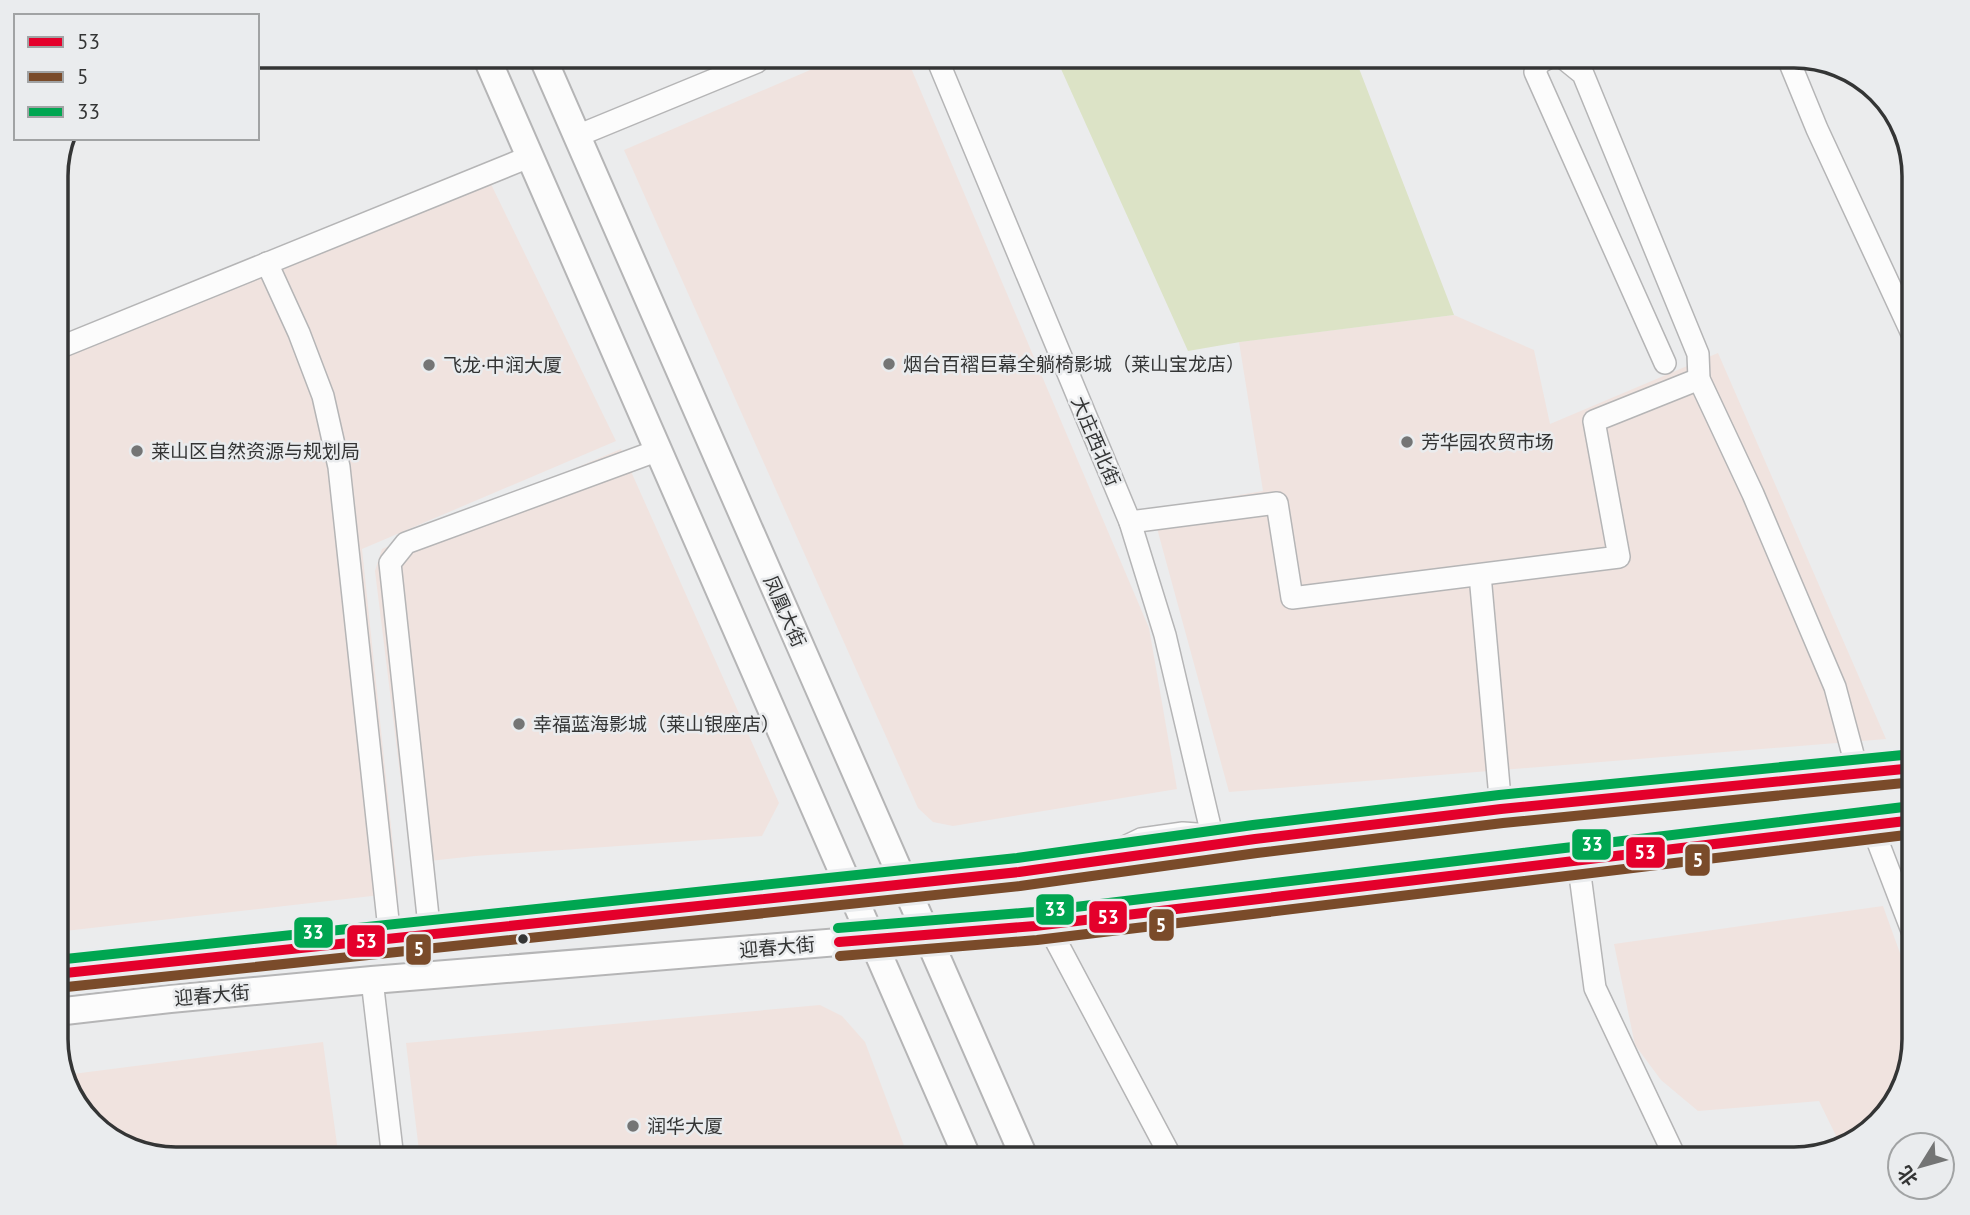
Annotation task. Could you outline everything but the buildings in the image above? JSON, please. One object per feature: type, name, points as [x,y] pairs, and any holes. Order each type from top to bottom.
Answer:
[{"type":"main road","points":[[491,68],[963,1147]]},
{"type":"main road","name":"凤凰大街","points":[[547,68],[1020,1147]]},
{"type":"main road","name":"迎春大街","points":[[68,973],[904,884],[1501,809],[1902,769]]},
{"type":"main road","name":"迎春大街","points":[[68,1011],[372,980],[1047,924],[1902,821]]},
{"type":"street","points":[[577,135],[742,68]]},
{"type":"street","name":"大庄西北街","points":[[941,68],[1130,522],[1165,635],[1212,835]]},
{"type":"street","points":[[1537,68],[1535,72],[1665,363]]},
{"type":"street","points":[[1576,68],[1583,74],[1698,354],[1699,379],[1753,495],[1835,687],[1858,773]]},
{"type":"street","points":[[1792,68],[1817,129],[1902,300]]},
{"type":"street","points":[[68,344],[529,157]]},
{"type":"street","points":[[267,263],[299,332],[323,396],[339,467],[390,939]]},
{"type":"street","points":[[1130,522],[1277,503],[1292,598],[1619,557],[1594,421],[1699,379]]},
{"type":"street","points":[[430,935],[390,563],[406,543],[659,450]]},
{"type":"street","points":[[1480,575],[1501,809]]},
{"type":"street","points":[[1871,824],[1902,905]]},
{"type":"street","points":[[1095,862],[1141,839],[1183,833],[1255,839]]},
{"type":"street","points":[[1578,860],[1595,988],[1670,1147]]},
{"type":"street","points":[[1047,924],[1166,1147]]},
{"type":"street","points":[[372,980],[392,1147]]},
{"type":"shaded area","points":[[815,68],[911,68],[1149,628],[1177,789],[953,826],[933,822],[918,808],[624,150]]},
{"type":"shaded area","points":[[488,178],[616,441],[362,549],[398,893],[68,931],[68,353]]},
{"type":"shaded area","points":[[1454,315],[1534,350],[1550,424],[1718,353],[1886,739],[1229,792],[1152,510],[1263,491],[1239,342]]},
{"type":"shaded area","points":[[621,449],[779,803],[762,836],[411,863],[375,571],[382,549]]},
{"type":"shaded area","points":[[1883,906],[1902,959],[1902,1039],[1894,1080],[1870,1115],[1837,1138],[1819,1101],[1698,1111],[1661,1080],[1635,1045],[1614,944]]},
{"type":"shaded area","points":[[820,1005],[842,1016],[865,1042],[904,1147],[419,1147],[406,1043]]},
{"type":"shaded area","points":[[323,1042],[337,1147],[176,1147],[148,1143],[122,1132],[100,1115],[86,1099],[74,1074]]},
{"type":"green space","points":[[1061,68],[1359,68],[1454,315],[1188,351]]},
{"type":"transit line","name":"33","points":[[68,959],[1017,858],[1253,825],[1499,795],[1902,755]]},
{"type":"transit line","name":"53","points":[[68,973],[1019,872],[1255,839],[1501,809],[1902,769]]},
{"type":"transit line","name":"5","points":[[68,987],[1020,886],[1503,823],[1902,783]]},
{"type":"transit line","name":"33","points":[[838,928],[1034,912],[1902,807]]},
{"type":"transit line","name":"53","points":[[839,942],[1035,926],[1902,821]]},
{"type":"transit line","name":"5","points":[[840,956],[1037,940],[1902,835]]},
{"type":"place","name":"烟台百褶巨幕全躺椅影城（莱山宝龙店）","points":[[889,364]]},
{"type":"place","name":"飞龙·中润大厦","points":[[429,365]]},
{"type":"place","name":"芳华园农贸市场","points":[[1407,442]]},
{"type":"place","name":"莱山区自然资源与规划局","points":[[137,451]]},
{"type":"place","name":"幸福蓝海影城（莱山银座店）","points":[[519,724]]},
{"type":"place","name":"润华大厦","points":[[633,1126]]}]
